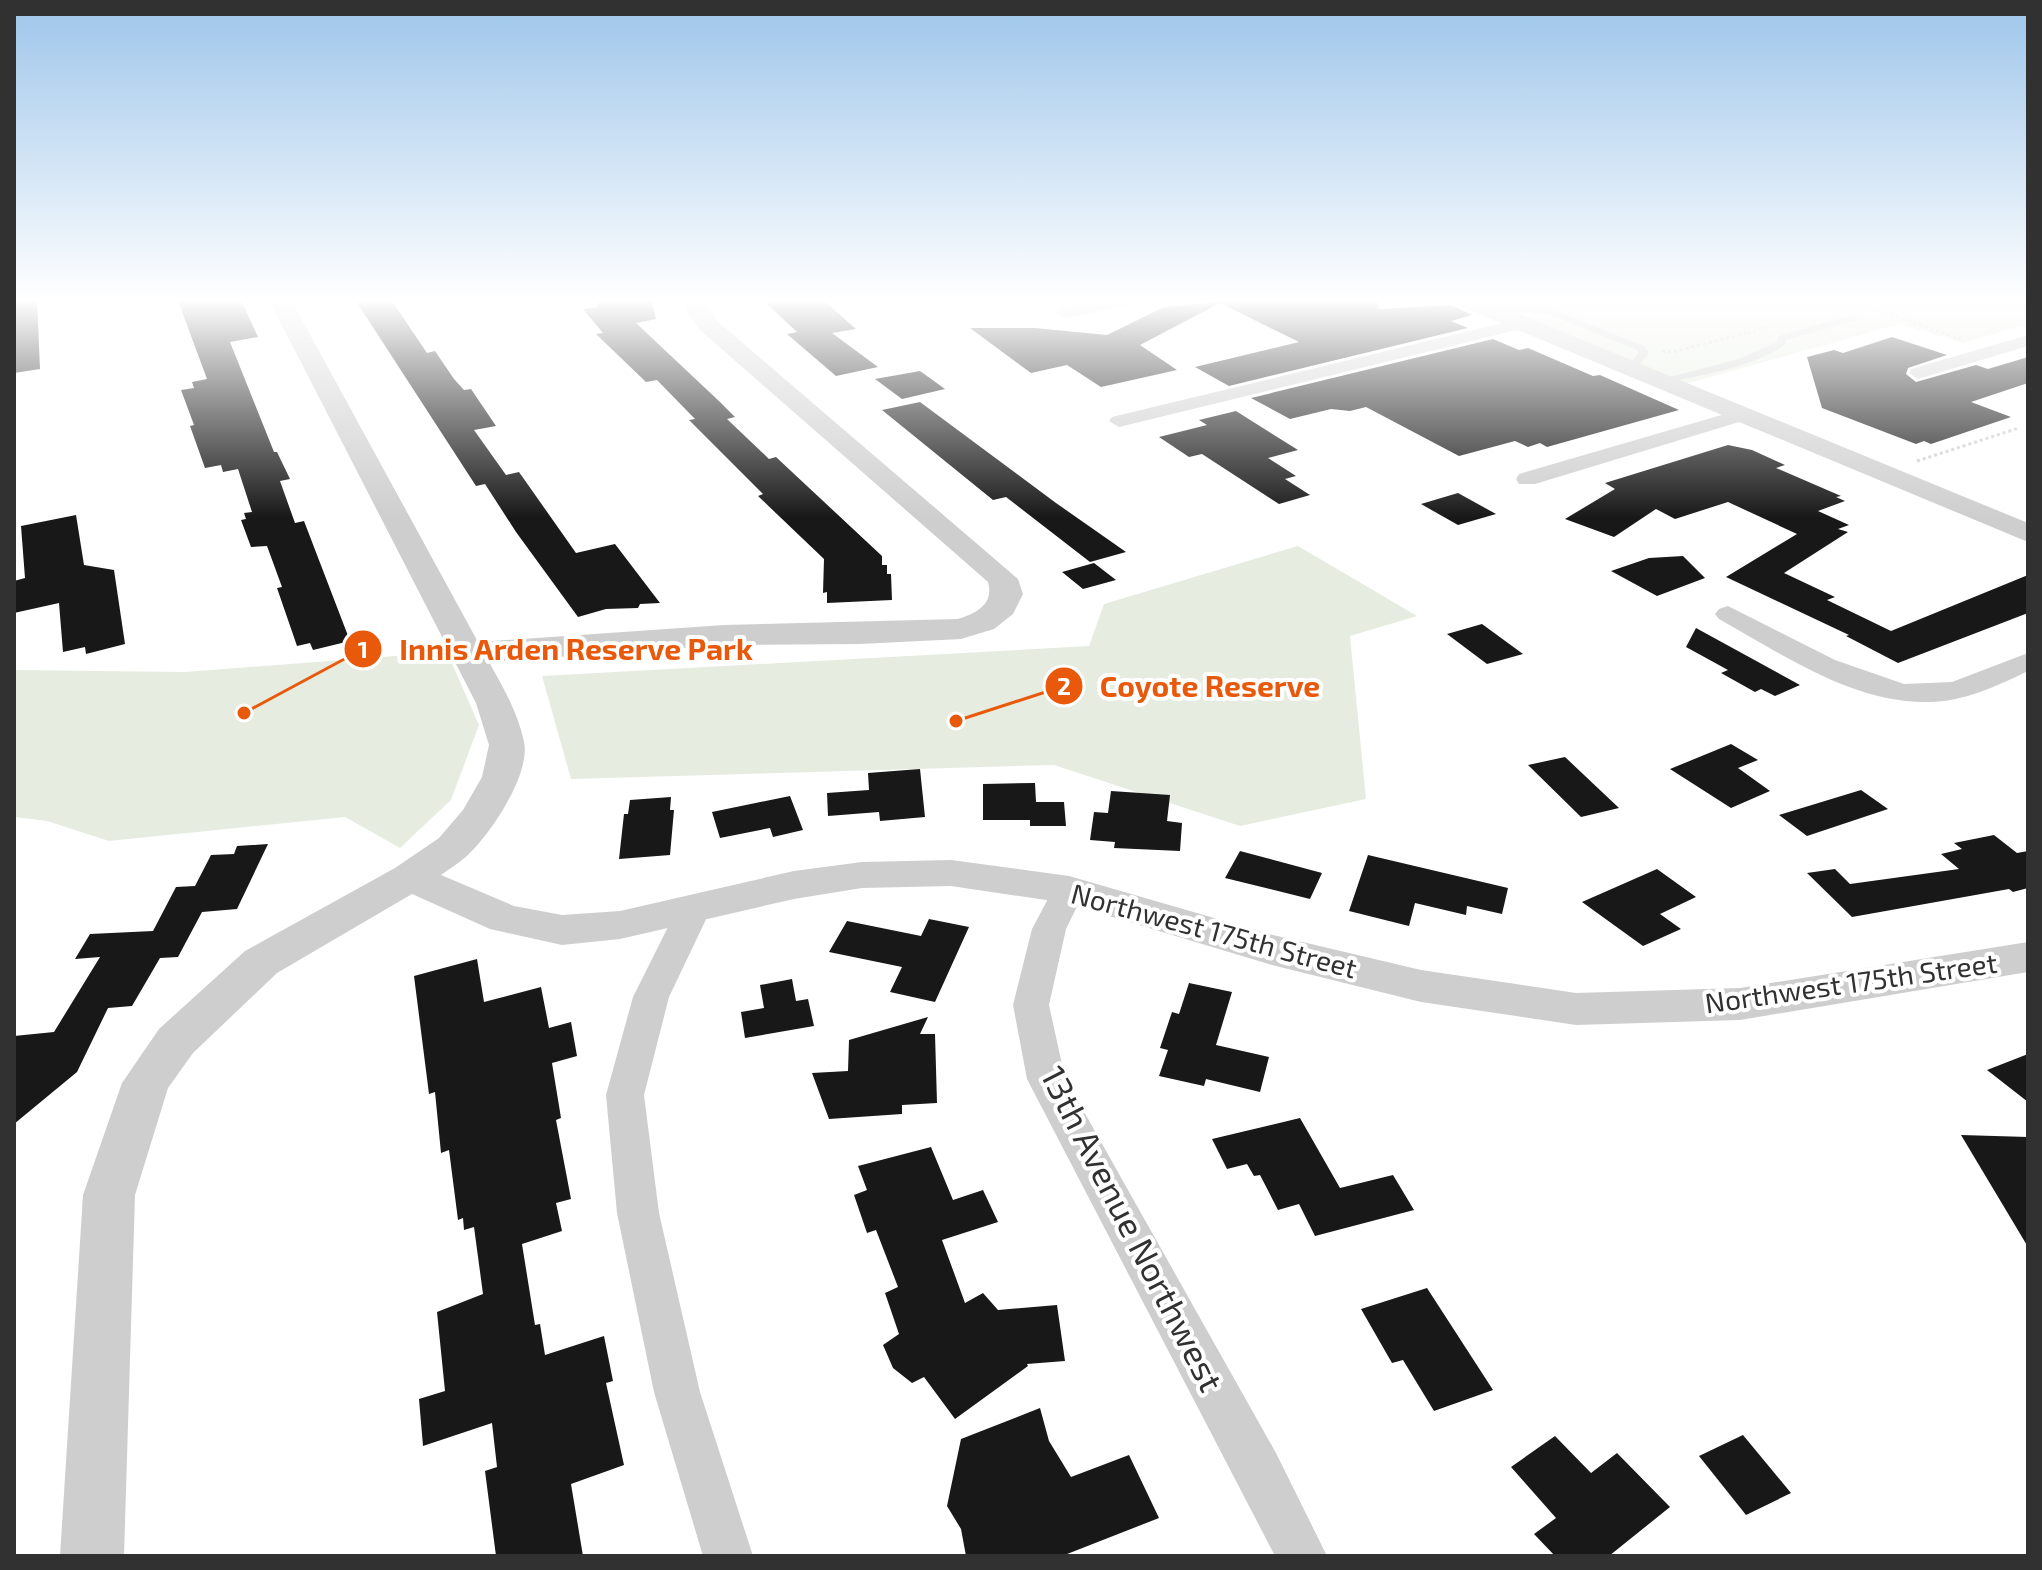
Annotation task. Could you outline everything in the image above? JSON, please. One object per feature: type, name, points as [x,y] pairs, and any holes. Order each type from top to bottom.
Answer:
[{"type":"street","points":[[92,1556],[109,1195],[146,1083],[176,1041],[261,962],[410,877],[453,847],[479,816],[501,777],[507,745],[494,703],[318,371]]},
{"type":"street","points":[[468,653],[724,635],[860,634],[961,629],[983,622],[1002,607],[1007,594],[1003,579],[762,371]]},
{"type":"street","points":[[1119,421],[1324,371]]},
{"type":"street","points":[[1643,371],[2028,533]]},
{"type":"street","points":[[1918,373],[1924,371]]},
{"type":"street","points":[[1527,479],[1742,415]]},
{"type":"street","points":[[1728,614],[1857,678],[1895,690],[1926,694],[1981,683],[2028,661]]},
{"type":"street","name":"Northwest 175th Street","points":[[410,877],[505,919],[562,930],[620,925],[693,911],[794,885],[862,875],[951,873],[1069,890],[1272,950],[1421,986],[1576,1009],[1740,1004],[2028,957]]},
{"type":"street","name":"13th Avenue Northwest","points":[[1069,890],[1049,929],[1031,1005],[1046,1079],[1259,1470],[1302,1556]]},
{"type":"street","points":[[693,911],[651,997],[625,1095],[638,1213],[677,1392],[728,1556]]},
{"type":"lane","points":[[1664,380],[1696,371]]},
{"type":"path","points":[[1882,473],[2019,428]]},
{"type":"shaded area","points":[[1654,371],[1731,371],[1685,384]]},
{"type":"shaded area","points":[[1298,546],[1417,616],[1350,636],[1366,799],[1240,826],[1054,765],[571,779],[542,676],[1089,646],[1104,604]]},
{"type":"shaded area","points":[[447,652],[479,725],[451,800],[400,848],[345,817],[109,841],[47,821],[14,817],[14,670],[185,672]]},
{"type":"building","points":[[204,371],[242,371],[274,452],[277,452],[290,479],[280,481],[295,523],[304,521],[350,641],[313,650],[310,643],[297,646],[277,588],[282,587],[267,546],[251,547],[241,520],[246,519],[244,513],[252,512],[238,469],[223,472],[221,465],[205,468],[190,426],[194,425],[181,390],[194,388],[192,382],[207,379]]},
{"type":"building","points":[[402,371],[449,371],[464,390],[471,389],[496,426],[474,430],[506,475],[519,472],[576,553],[615,544],[660,603],[640,604],[638,608],[606,609],[578,617],[485,484],[476,486]]},
{"type":"building","points":[[635,371],[687,371],[735,417],[727,419],[769,459],[776,457],[882,556],[882,565],[887,565],[887,574],[891,574],[892,600],[827,603],[827,592],[823,593],[824,559],[758,496],[763,494],[689,420],[695,419],[657,380],[646,382]]},
{"type":"building","points":[[830,371],[858,371],[836,376]]},
{"type":"building","points":[[920,371],[945,389],[902,399],[875,379]]},
{"type":"building","points":[[1077,371],[1171,371],[1101,387]]},
{"type":"building","points":[[1203,371],[1290,371],[1229,386]]},
{"type":"building","points":[[1361,371],[1582,371],[1593,376],[1600,375],[1679,410],[1547,447],[1540,443],[1528,447],[1515,441],[1459,456],[1366,407],[1350,411],[1331,409],[1290,419],[1251,398]]},
{"type":"building","points":[[1811,371],[1907,371],[1906,374],[1916,382],[1954,371],[2028,371],[2028,383],[1971,402],[2011,417],[1931,444],[1924,441],[1916,444],[1822,408]]},
{"type":"building","points":[[920,402],[1126,552],[1090,562],[1006,497],[993,500],[882,410]]},
{"type":"building","points":[[1236,411],[1298,450],[1268,458],[1296,476],[1285,479],[1310,495],[1279,504],[1202,454],[1189,457],[1159,437],[1207,425],[1199,420]]},
{"type":"building","points":[[1728,445],[1752,450],[1785,465],[1776,468],[1841,496],[1836,497],[1845,501],[1818,511],[1849,525],[1838,529],[1848,532],[1784,573],[1835,597],[1827,600],[1891,631],[2028,575],[2028,613],[1898,663],[1846,636],[1849,635],[1726,577],[1797,534],[1728,502],[1675,519],[1656,509],[1614,537],[1565,519],[1615,489],[1605,483]]},
{"type":"building","points":[[1458,493],[1496,514],[1458,525],[1421,504]]},
{"type":"building","points":[[76,515],[84,565],[114,570],[125,644],[86,654],[85,647],[63,652],[59,603],[14,613],[14,581],[25,578],[21,526]]},
{"type":"building","points":[[1683,556],[1705,578],[1657,596],[1611,571],[1649,558]]},
{"type":"building","points":[[1094,563],[1116,580],[1083,589],[1062,572]]},
{"type":"building","points":[[1482,624],[1523,654],[1487,664],[1447,634]]},
{"type":"building","points":[[1696,628],[1800,685],[1775,696],[1761,689],[1755,692],[1721,673],[1728,670],[1686,647]]},
{"type":"building","points":[[1731,744],[1758,760],[1738,768],[1770,791],[1731,808],[1670,769]]},
{"type":"building","points":[[1565,757],[1619,808],[1581,817],[1528,765]]},
{"type":"building","points":[[920,769],[925,817],[880,821],[879,812],[828,816],[827,793],[869,790],[868,773]]},
{"type":"building","points":[[1035,783],[1036,802],[1064,802],[1066,826],[1030,826],[1030,820],[983,820],[983,784]]},
{"type":"building","points":[[1861,790],[1888,809],[1807,836],[1779,815]]},
{"type":"building","points":[[1111,791],[1170,795],[1167,821],[1182,823],[1180,851],[1114,848],[1115,842],[1090,840],[1094,812],[1108,813]]},
{"type":"building","points":[[790,796],[803,830],[773,837],[770,828],[720,838],[712,812]]},
{"type":"building","points":[[671,797],[670,810],[674,810],[670,855],[619,859],[624,814],[628,814],[630,800]]},
{"type":"building","points":[[1994,835],[2017,853],[2028,851],[2028,888],[1852,917],[1807,873],[1835,869],[1850,884],[1959,869],[1941,854],[1962,849],[1954,843]]},
{"type":"building","points":[[268,844],[237,909],[202,912],[178,957],[160,958],[132,1006],[108,1008],[77,1072],[14,1124],[14,1036],[54,1032],[100,957],[75,959],[90,934],[153,931],[176,887],[195,886],[211,855],[234,854],[237,846]]},
{"type":"building","points":[[1240,851],[1322,873],[1310,899],[1225,878]]},
{"type":"building","points":[[1368,855],[1508,888],[1502,914],[1467,906],[1466,915],[1415,903],[1409,926],[1349,911]]},
{"type":"building","points":[[1657,869],[1696,897],[1660,914],[1681,929],[1643,946],[1582,902]]},
{"type":"building","points":[[929,919],[969,927],[935,1002],[890,992],[902,967],[829,952],[847,921],[921,936]]},
{"type":"building","points":[[477,959],[484,1002],[541,987],[549,1028],[571,1022],[577,1056],[552,1063],[561,1118],[556,1120],[571,1199],[556,1203],[562,1231],[522,1244],[535,1325],[540,1324],[545,1355],[604,1336],[613,1381],[606,1383],[624,1465],[571,1484],[583,1556],[496,1556],[485,1471],[497,1467],[492,1423],[423,1446],[419,1399],[445,1391],[437,1312],[483,1294],[474,1227],[464,1230],[463,1218],[458,1220],[449,1150],[441,1153],[435,1092],[429,1094],[414,976]]},
{"type":"building","points":[[792,979],[796,1001],[808,999],[814,1026],[745,1038],[741,1012],[764,1008],[760,985]]},
{"type":"building","points":[[1189,983],[1232,992],[1216,1045],[1269,1057],[1260,1092],[1206,1079],[1204,1086],[1159,1076],[1168,1050],[1160,1048],[1172,1012],[1179,1014]]},
{"type":"building","points":[[928,1017],[920,1034],[935,1034],[937,1103],[902,1105],[902,1114],[829,1119],[812,1073],[848,1071],[849,1040]]},
{"type":"building","points":[[2028,1054],[2028,1102],[1987,1070]]},
{"type":"building","points":[[1300,1118],[1340,1188],[1393,1175],[1414,1210],[1315,1236],[1299,1204],[1278,1210],[1260,1175],[1254,1176],[1247,1164],[1227,1169],[1212,1139]]},
{"type":"building","points":[[1961,1135],[2028,1137],[2028,1247]]},
{"type":"building","points":[[931,1147],[953,1200],[983,1190],[998,1222],[942,1240],[965,1303],[983,1293],[998,1310],[1057,1305],[1065,1361],[1027,1364],[955,1419],[924,1377],[912,1383],[893,1368],[883,1345],[899,1334],[885,1293],[898,1287],[876,1230],[867,1233],[854,1195],[867,1190],[858,1166]]},
{"type":"building","points":[[1427,1288],[1493,1390],[1434,1411],[1403,1360],[1392,1363],[1361,1309]]},
{"type":"building","points":[[1040,1408],[1049,1441],[1071,1477],[1129,1455],[1159,1518],[1062,1556],[966,1556],[961,1529],[947,1506],[961,1439]]},
{"type":"building","points":[[1743,1435],[1791,1493],[1746,1515],[1699,1456]]},
{"type":"building","points":[[1555,1436],[1591,1473],[1617,1453],[1670,1507],[1609,1556],[1555,1556],[1534,1534],[1556,1518],[1511,1467]]},
{"type":"place","name":"Innis Arden Reserve Park","points":[[244,713]]},
{"type":"place","name":"Coyote Reserve","points":[[956,721]]}]
